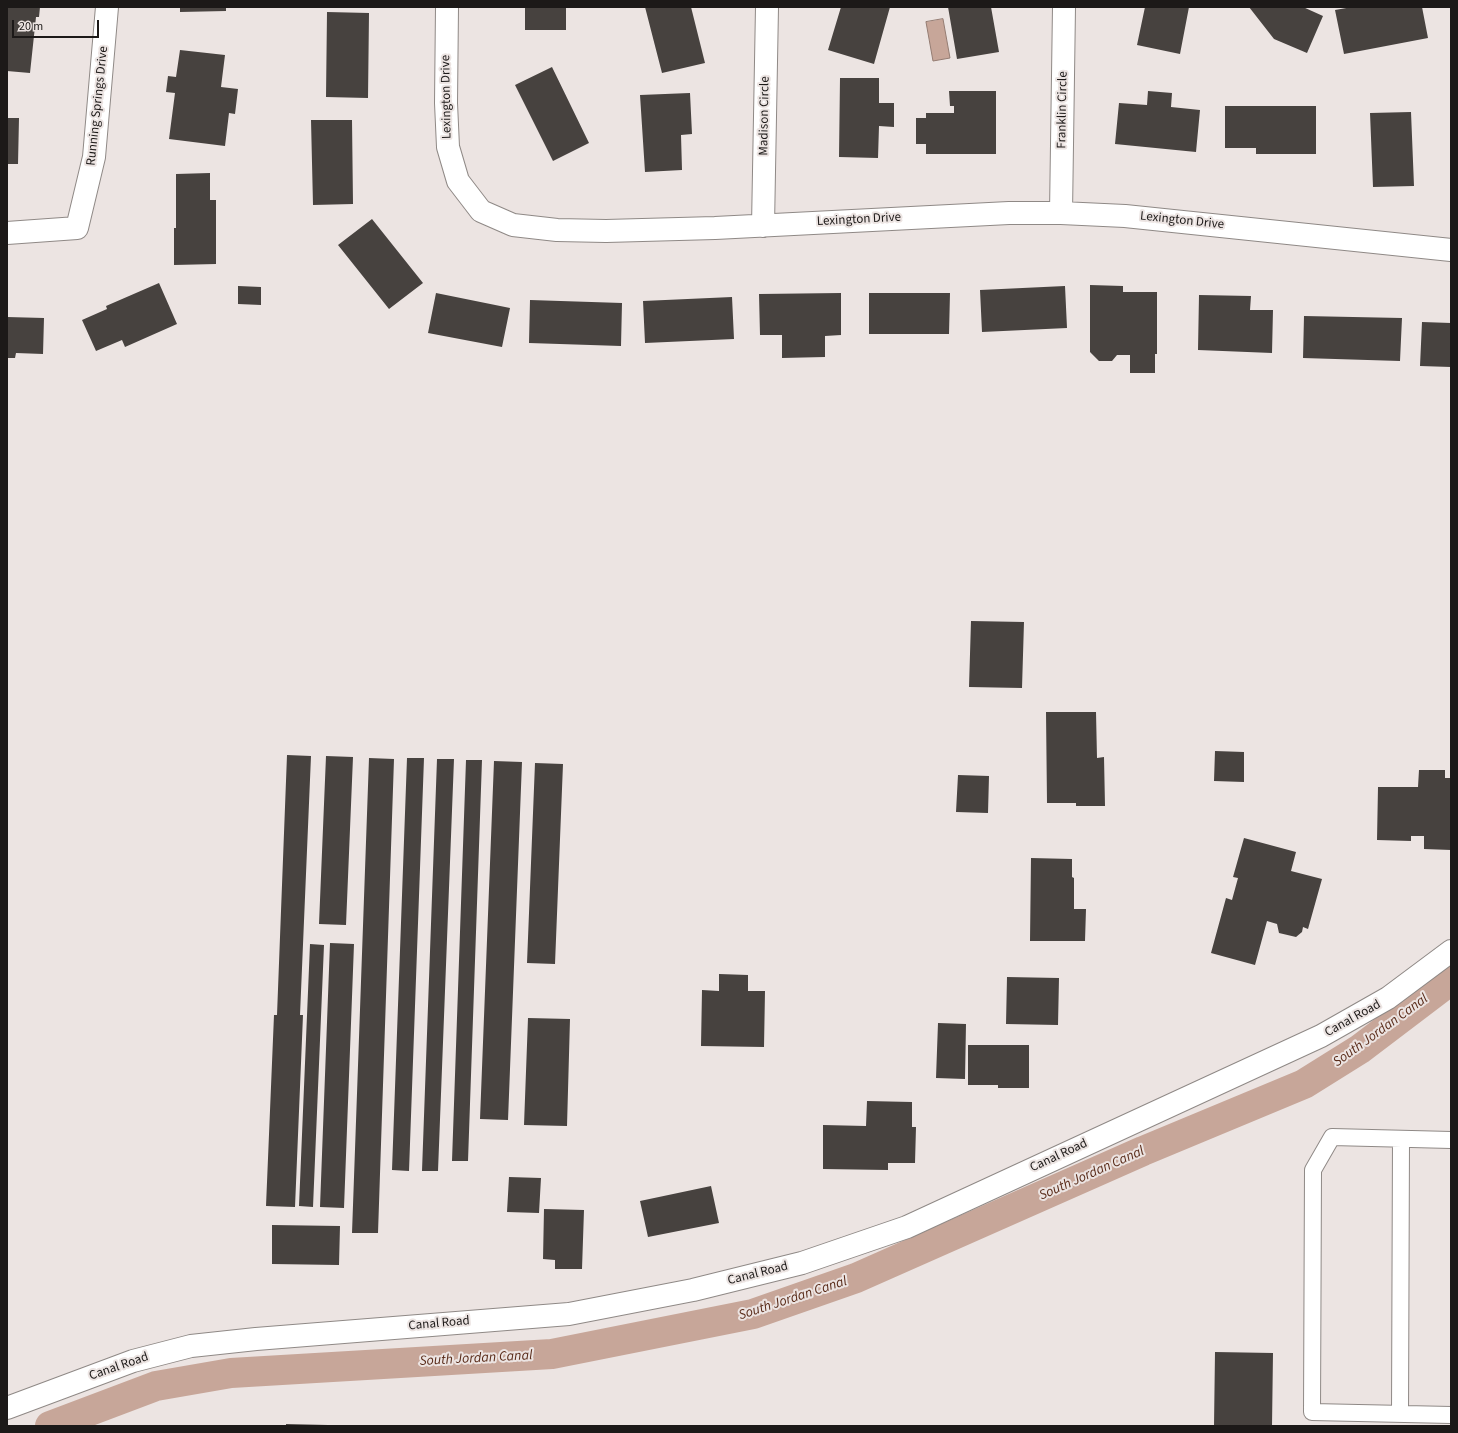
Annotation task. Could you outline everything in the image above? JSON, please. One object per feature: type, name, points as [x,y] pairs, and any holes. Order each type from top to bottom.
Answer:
[{"type":"street","name":"Running Springs Drive","points":[[7,233],[78,228],[94,157],[107,7]]},
{"type":"street","name":"Lexington Drive","points":[[447,7],[446,103],[448,147],[458,181],[481,211],[513,225],[557,230],[684,229],[1009,213],[1061,213],[1133,216],[1451,250]]},
{"type":"street","name":"Madison Circle","points":[[764,226],[767,7]]},
{"type":"street","name":"Franklin Circle","points":[[1061,213],[1064,7]]},
{"type":"street","name":"Canal Road","points":[[7,1408],[133,1361],[191,1346],[256,1339],[569,1314],[693,1290],[802,1262],[907,1227],[1100,1137],[1153,1115],[1321,1036],[1388,998],[1451,951]]},
{"type":"lane","points":[[1451,1140],[1332,1137],[1313,1170],[1312,1412],[1451,1415]]},
{"type":"lane","points":[[1400,1414],[1401,1139]]},
{"type":"shaded area","points":[[943,19],[950,58],[933,61],[926,22]]},
{"type":"building","points":[[7,7],[40,7],[39,17],[36,17],[30,73],[7,71]]},
{"type":"building","points":[[180,7],[226,7],[226,11],[180,12]]},
{"type":"building","points":[[525,7],[566,7],[566,30],[525,30]]},
{"type":"building","points":[[645,7],[691,7],[705,63],[662,73]]},
{"type":"building","points":[[841,7],[890,7],[874,64],[828,50]]},
{"type":"building","points":[[948,7],[991,7],[999,52],[957,59]]},
{"type":"building","points":[[1145,7],[1189,7],[1180,54],[1137,45]]},
{"type":"building","points":[[1249,7],[1303,7],[1323,16],[1307,53],[1274,39]]},
{"type":"building","points":[[1352,7],[1422,7],[1428,38],[1344,54],[1335,10]]},
{"type":"building","points":[[327,12],[369,13],[368,98],[326,97]]},
{"type":"building","points":[[180,50],[225,55],[221,87],[238,89],[235,114],[229,113],[225,146],[169,139],[175,93],[166,92],[168,76],[176,77]]},
{"type":"building","points":[[552,67],[589,143],[553,161],[515,85]]},
{"type":"building","points":[[840,78],[879,78],[879,103],[894,103],[894,127],[879,126],[878,158],[839,157]]},
{"type":"building","points":[[949,91],[996,91],[996,154],[926,154],[926,144],[916,144],[916,118],[926,118],[926,113],[954,113],[954,106],[950,106]]},
{"type":"building","points":[[1148,91],[1172,93],[1171,107],[1200,110],[1196,152],[1115,144],[1119,103],[1147,105]]},
{"type":"building","points":[[690,93],[692,134],[681,135],[682,170],[645,172],[640,95]]},
{"type":"building","points":[[1225,106],[1316,106],[1316,154],[1256,154],[1256,148],[1225,148]]},
{"type":"building","points":[[1411,112],[1414,186],[1373,187],[1370,113]]},
{"type":"building","points":[[7,118],[19,118],[18,164],[7,164]]},
{"type":"building","points":[[311,120],[352,120],[353,204],[313,205]]},
{"type":"building","points":[[210,173],[210,200],[216,200],[216,264],[174,265],[176,174]]},
{"type":"building","points":[[372,219],[423,283],[389,309],[338,245]]},
{"type":"building","points":[[159,283],[177,324],[125,347],[122,340],[96,351],[82,320],[107,309],[106,306]]},
{"type":"building","points":[[1090,285],[1123,286],[1123,292],[1157,292],[1157,354],[1155,354],[1155,373],[1130,373],[1130,355],[1117,355],[1112,361],[1099,361],[1090,352]]},
{"type":"building","points":[[238,286],[261,287],[261,305],[238,304]]},
{"type":"building","points":[[1065,286],[1067,328],[982,332],[980,290]]},
{"type":"building","points":[[436,293],[510,308],[502,347],[428,333]]},
{"type":"building","points":[[841,293],[841,335],[825,336],[825,357],[782,358],[782,335],[760,335],[759,294]]},
{"type":"building","points":[[869,293],[950,293],[949,334],[869,334]]},
{"type":"building","points":[[1199,295],[1251,296],[1250,310],[1273,310],[1272,353],[1198,350]]},
{"type":"building","points":[[732,297],[734,339],[645,343],[643,301]]},
{"type":"building","points":[[530,300],[622,303],[621,346],[529,343]]},
{"type":"building","points":[[1304,316],[1402,318],[1400,361],[1303,358]]},
{"type":"building","points":[[7,317],[44,318],[43,354],[16,353],[15,358],[7,358]]},
{"type":"building","points":[[1422,322],[1451,323],[1451,367],[1420,366]]},
{"type":"building","points":[[971,621],[1024,622],[1022,688],[969,687]]},
{"type":"building","points":[[1046,712],[1096,712],[1097,758],[1104,757],[1105,806],[1076,806],[1076,803],[1047,803]]},
{"type":"building","points":[[1215,751],[1244,752],[1244,782],[1214,781]]},
{"type":"building","points":[[287,755],[311,756],[300,1015],[303,1015],[295,1207],[266,1206],[274,1015],[277,1015]]},
{"type":"building","points":[[326,756],[353,757],[346,925],[319,924]]},
{"type":"building","points":[[369,758],[394,759],[378,1233],[352,1233]]},
{"type":"building","points":[[407,758],[424,758],[409,1171],[392,1170]]},
{"type":"building","points":[[437,759],[454,759],[438,1171],[422,1171]]},
{"type":"building","points":[[466,760],[482,760],[468,1161],[452,1161]]},
{"type":"building","points":[[494,761],[522,762],[508,1120],[480,1119]]},
{"type":"building","points":[[535,763],[563,764],[555,964],[527,963]]},
{"type":"building","points":[[1419,770],[1445,770],[1445,778],[1451,778],[1451,850],[1424,849],[1424,836],[1411,836],[1411,841],[1377,840],[1378,787],[1418,787]]},
{"type":"building","points":[[958,775],[989,776],[988,813],[956,812]]},
{"type":"building","points":[[1244,838],[1296,852],[1291,871],[1322,879],[1308,929],[1303,927],[1302,932],[1296,937],[1279,933],[1277,924],[1267,921],[1255,965],[1211,953],[1226,898],[1232,900],[1238,878],[1233,877]]},
{"type":"building","points":[[1031,858],[1072,859],[1072,877],[1074,878],[1074,909],[1086,909],[1085,941],[1030,941]]},
{"type":"building","points":[[330,943],[354,944],[344,1208],[320,1207]]},
{"type":"building","points":[[310,944],[324,945],[313,1207],[299,1206]]},
{"type":"building","points":[[719,974],[748,975],[748,991],[765,991],[764,1047],[701,1046],[702,990],[719,991]]},
{"type":"building","points":[[1007,977],[1059,978],[1058,1025],[1006,1024]]},
{"type":"building","points":[[528,1018],[570,1019],[567,1126],[524,1125]]},
{"type":"building","points":[[938,1023],[966,1024],[965,1079],[936,1078]]},
{"type":"building","points":[[968,1045],[1029,1045],[1029,1088],[998,1088],[998,1085],[968,1085]]},
{"type":"building","points":[[867,1101],[912,1102],[912,1127],[916,1127],[915,1163],[888,1163],[888,1170],[823,1169],[823,1125],[866,1126]]},
{"type":"building","points":[[509,1177],[541,1178],[539,1213],[507,1212]]},
{"type":"building","points":[[711,1186],[719,1223],[648,1237],[640,1201]]},
{"type":"building","points":[[544,1209],[584,1210],[582,1269],[555,1269],[555,1260],[543,1259]]},
{"type":"building","points":[[272,1225],[340,1226],[339,1265],[272,1264]]},
{"type":"building","points":[[1215,1352],[1273,1353],[1272,1426],[1214,1426]]},
{"type":"building","points":[[286,1424],[328,1425],[328,1426],[286,1426]]},
{"type":"waterway","name":"South Jordan Canal","points":[[50,1426],[156,1386],[231,1373],[552,1354],[753,1314],[856,1278],[1143,1151],[1304,1084],[1360,1049],[1451,980]]}]
